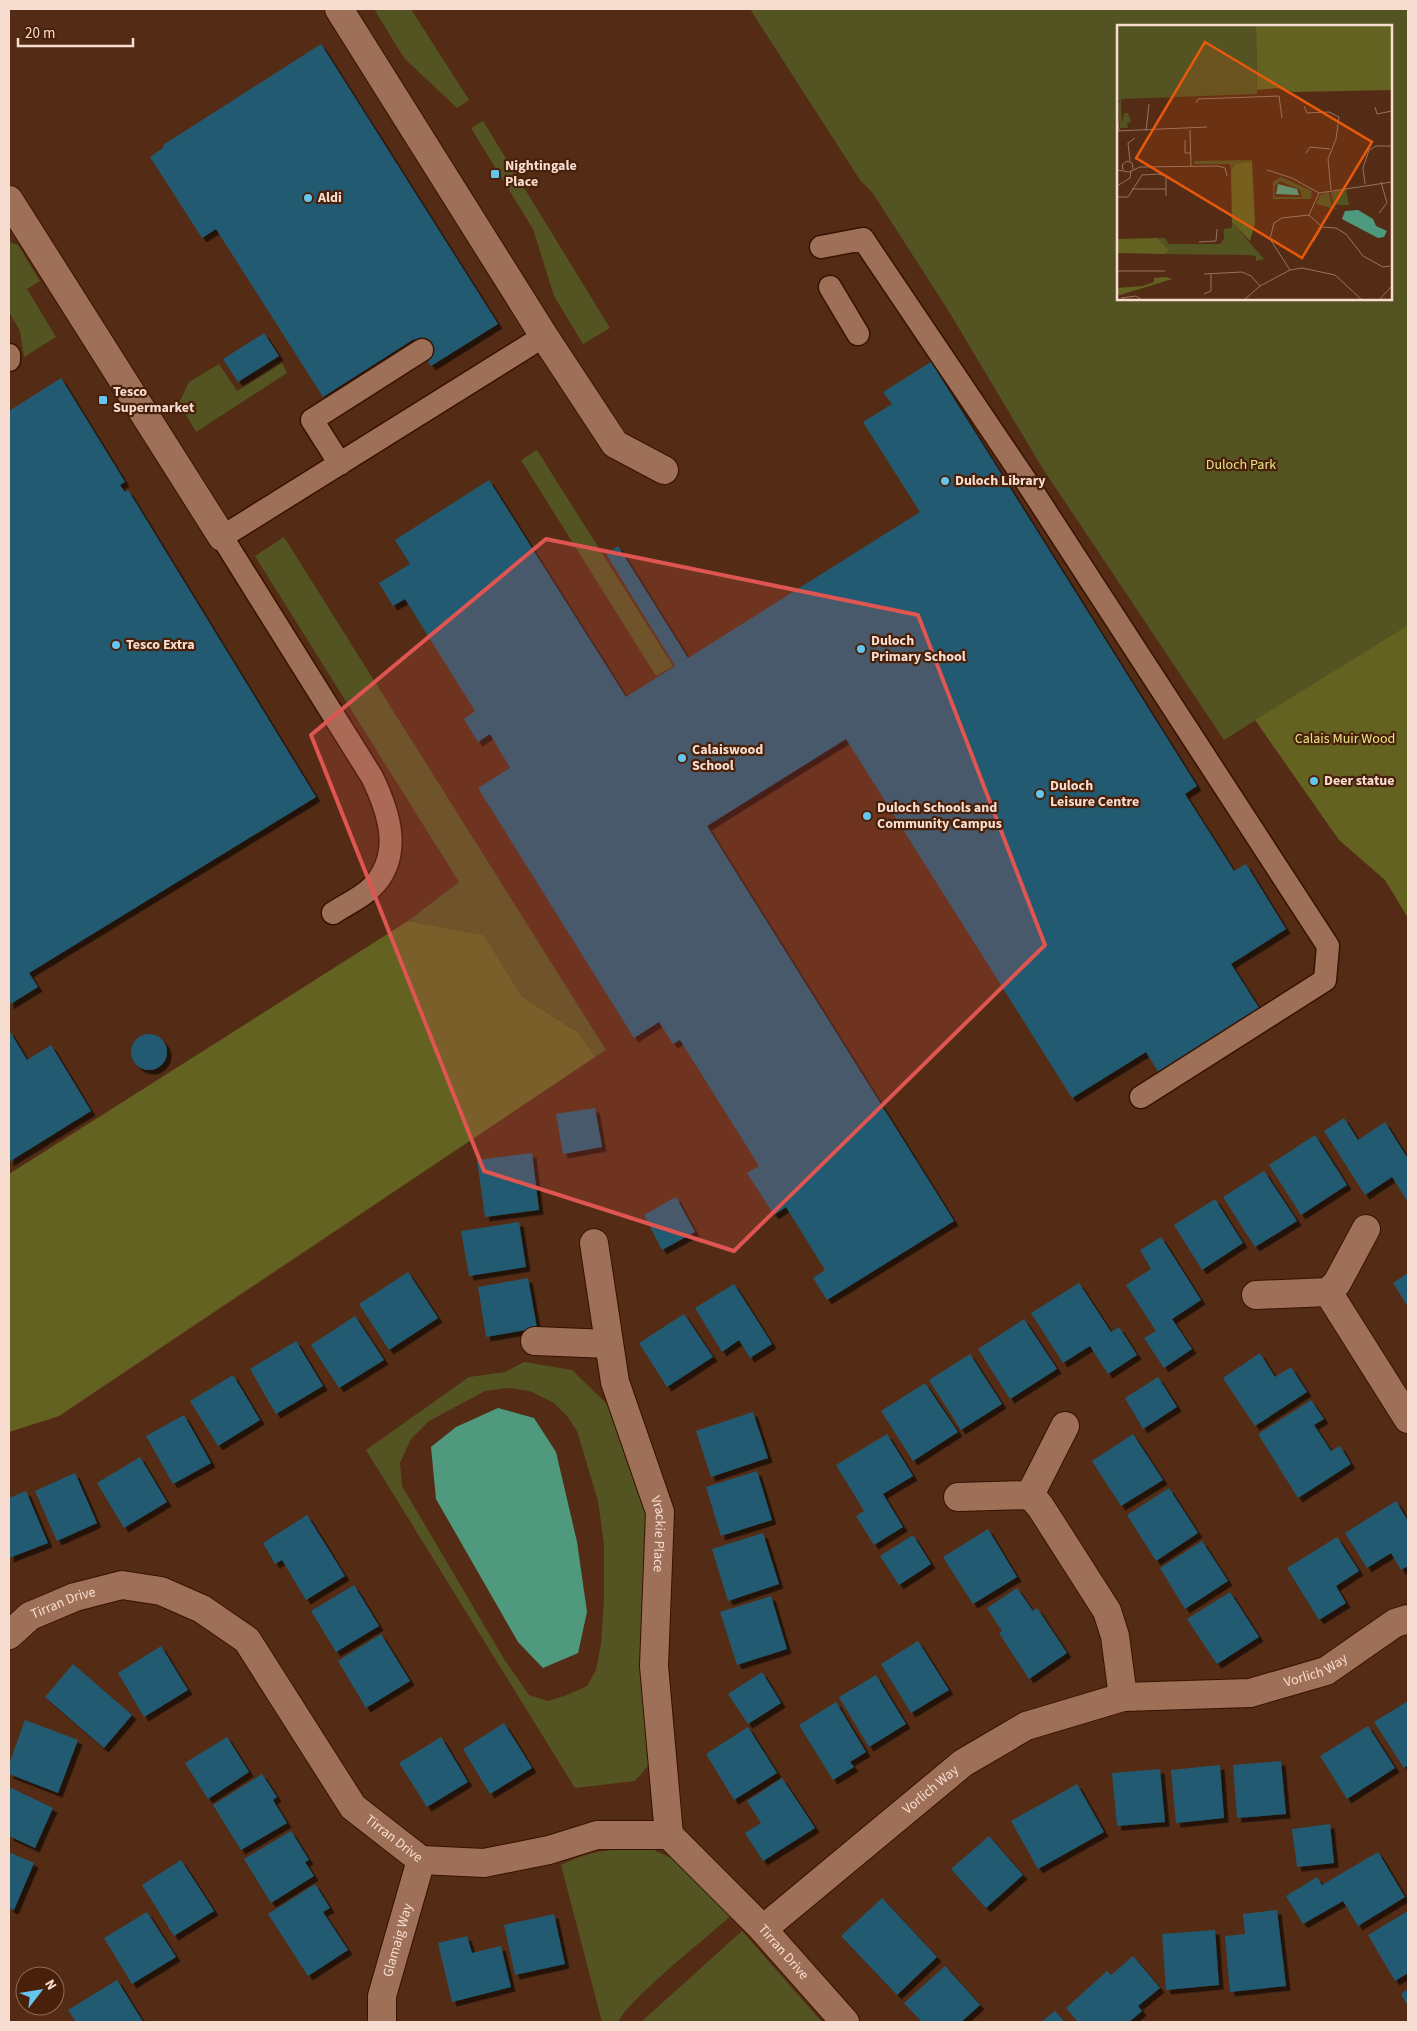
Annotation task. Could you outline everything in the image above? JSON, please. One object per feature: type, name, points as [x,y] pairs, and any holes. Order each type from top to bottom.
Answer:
[{"type":"street","points":[[339,9],[544,336],[615,444],[664,470]]},
{"type":"street","points":[[9,200],[222,538]]},
{"type":"street","points":[[1256,1295],[1328,1292],[1337,1283],[1366,1229]]},
{"type":"street","name":"Vrackie Place","points":[[594,1242],[615,1382],[660,1512],[654,1666],[669,1834]]},
{"type":"street","points":[[1328,1292],[1408,1419]]},
{"type":"street","points":[[534,1341],[609,1344]]},
{"type":"street","points":[[1030,1495],[1065,1426]]},
{"type":"street","points":[[958,1497],[1030,1495],[1040,1506],[1107,1611],[1115,1636],[1123,1697]]},
{"type":"street","name":"Tirran Drive","points":[[9,1635],[30,1616],[76,1597],[122,1585],[161,1591],[202,1609],[246,1640],[353,1807],[421,1860],[484,1863],[549,1850],[596,1835],[669,1834],[763,1929],[845,2022]]},
{"type":"street","name":"Vorlich Way","points":[[763,1929],[963,1764],[1026,1726],[1123,1697],[1250,1693],[1326,1671],[1395,1623],[1408,1618]]},
{"type":"street","name":"Glamaig Way","points":[[382,2022],[382,1996],[421,1860]]},
{"type":"lane","points":[[821,247],[863,239],[1032,489],[1328,946],[1325,980],[1141,1097]]},
{"type":"lane","points":[[830,288],[858,334]]},
{"type":"lane","points":[[332,913],[371,888],[384,871],[391,850],[390,826],[382,798],[372,777],[222,538],[544,336]]},
{"type":"lane","points":[[340,464],[312,420],[422,350]]},
{"type":"lane","points":[[9,355],[9,360]]},
{"type":"highlighted area","points":[[546,539],[918,615],[1045,945],[734,1251],[484,1171],[311,735]]},
{"type":"green space","points":[[374,9],[411,9],[469,100],[457,108],[404,58]]},
{"type":"green space","name":"Duloch Park","points":[[750,9],[1408,9],[1408,625],[1224,740],[1043,469],[948,310],[872,192],[860,180]]},
{"type":"green space","points":[[483,121],[610,328],[583,344],[554,296],[533,229],[471,128]]},
{"type":"green space","points":[[9,242],[18,245],[40,281],[27,289],[56,337],[24,357],[20,331],[9,312]]},
{"type":"green space","points":[[282,363],[287,373],[196,432],[179,403],[189,382],[219,364],[237,391]]},
{"type":"green space","points":[[537,450],[673,666],[656,676],[521,460]]},
{"type":"green space","points":[[284,537],[606,1050],[595,1057],[579,1033],[522,997],[484,935],[408,921],[459,882],[255,556]]},
{"type":"green space","name":"Calais Muir Wood","points":[[1408,625],[1408,918],[1385,880],[1339,840],[1255,720]]},
{"type":"green space","points":[[408,921],[484,935],[522,997],[579,1033],[595,1057],[59,1416],[9,1432],[9,1174]]},
{"type":"green space","points":[[524,1362],[572,1370],[611,1408],[647,1516],[654,1759],[635,1781],[575,1788],[366,1450],[469,1377],[505,1372]],"holes":[[[508,1388],[530,1391],[554,1403],[567,1416],[577,1431],[598,1501],[604,1544],[604,1601],[601,1644],[596,1670],[587,1686],[548,1701],[529,1695],[504,1659],[402,1486],[400,1463],[411,1439],[429,1421],[485,1391]]]},
{"type":"green space","points":[[628,1849],[654,1850],[671,1858],[732,1915],[635,2000],[619,2022],[602,2022],[561,1865],[594,1853]]},
{"type":"green space","points":[[742,1931],[822,2022],[641,2022]]},
{"type":"shaded area","points":[[498,1408],[534,1418],[556,1452],[577,1542],[587,1612],[578,1653],[543,1668],[518,1642],[436,1499],[431,1447],[456,1427]]},
{"type":"building","name":"Aldi","points":[[321,44],[498,324],[431,366],[414,339],[323,397],[216,229],[202,238],[150,157],[164,147],[163,145]]},
{"type":"building","points":[[264,333],[279,356],[238,382],[223,359]]},
{"type":"building","points":[[931,362],[1197,786],[1185,794],[1234,871],[1246,864],[1286,929],[1231,964],[1261,1011],[1160,1075],[1146,1052],[1072,1098],[846,739],[707,826],[954,1221],[827,1300],[813,1278],[825,1270],[786,1207],[774,1215],[747,1173],[759,1166],[680,1040],[673,1044],[659,1022],[634,1038],[478,788],[510,768],[490,734],[478,742],[464,719],[475,711],[405,599],[393,606],[379,583],[410,564],[395,540],[489,480],[626,697],[675,666],[606,554],[618,546],[688,658],[920,512],[863,422],[892,404],[883,392]]},
{"type":"building","name":"Tesco Extra","points":[[61,378],[125,482],[120,485],[125,492],[128,490],[316,797],[29,973],[38,987],[9,1005],[9,411]]},
{"type":"building","points":[[9,1030],[27,1060],[51,1045],[91,1111],[9,1162]]},
{"type":"building","points":[[149,1034],[162,1039],[167,1052],[162,1065],[149,1070],[136,1065],[131,1052],[136,1039]]},
{"type":"building","points":[[595,1108],[602,1147],[563,1154],[556,1114]]},
{"type":"building","points":[[1344,1118],[1358,1140],[1385,1122],[1408,1159],[1408,1202],[1392,1177],[1365,1195],[1324,1131]]},
{"type":"building","points":[[1315,1135],[1347,1185],[1301,1215],[1269,1165]]},
{"type":"building","points":[[532,1153],[539,1210],[485,1217],[477,1160]]},
{"type":"building","points":[[1264,1171],[1297,1221],[1255,1247],[1223,1197]]},
{"type":"building","points":[[676,1197],[695,1232],[662,1250],[644,1215]]},
{"type":"building","points":[[1215,1199],[1243,1243],[1202,1270],[1174,1225]]},
{"type":"building","points":[[519,1222],[526,1267],[469,1276],[461,1231]]},
{"type":"building","points":[[1161,1237],[1201,1300],[1172,1319],[1192,1349],[1164,1368],[1144,1338],[1156,1331],[1126,1285],[1151,1269],[1140,1250]]},
{"type":"building","points":[[408,1272],[438,1318],[389,1350],[359,1304]]},
{"type":"building","points":[[1408,1273],[1408,1307],[1393,1283]]},
{"type":"building","points":[[528,1278],[537,1328],[486,1337],[478,1287]]},
{"type":"building","points":[[1079,1283],[1111,1332],[1119,1327],[1137,1355],[1108,1374],[1090,1346],[1063,1363],[1031,1313]]},
{"type":"building","points":[[734,1284],[772,1344],[750,1358],[739,1340],[722,1352],[695,1308]]},
{"type":"building","points":[[684,1314],[713,1357],[667,1387],[639,1343]]},
{"type":"building","points":[[355,1316],[384,1360],[339,1388],[311,1345]]},
{"type":"building","points":[[1024,1319],[1057,1369],[1010,1399],[978,1349]]},
{"type":"building","points":[[296,1341],[323,1386],[276,1414],[250,1369]]},
{"type":"building","points":[[1260,1353],[1275,1377],[1291,1367],[1307,1392],[1255,1426],[1223,1378]]},
{"type":"building","points":[[970,1354],[1002,1404],[961,1430],[929,1380]]},
{"type":"building","points":[[233,1375],[260,1420],[218,1446],[190,1401]]},
{"type":"building","points":[[1158,1377],[1177,1407],[1143,1429],[1125,1398]]},
{"type":"building","points":[[925,1383],[958,1432],[913,1461],[881,1411]]},
{"type":"building","points":[[1311,1400],[1324,1419],[1314,1425],[1331,1451],[1340,1446],[1351,1464],[1298,1498],[1258,1434]]},
{"type":"building","points":[[753,1412],[768,1458],[711,1477],[696,1431]]},
{"type":"building","points":[[184,1415],[211,1463],[173,1484],[146,1436]]},
{"type":"building","points":[[887,1434],[913,1476],[883,1494],[903,1527],[874,1545],[856,1516],[864,1511],[836,1465]]},
{"type":"building","points":[[1133,1434],[1163,1480],[1121,1506],[1092,1461]]},
{"type":"building","points":[[140,1457],[167,1502],[124,1528],[97,1483]]},
{"type":"building","points":[[757,1471],[772,1520],[721,1536],[706,1487]]},
{"type":"building","points":[[75,1473],[97,1523],[57,1541],[35,1491]]},
{"type":"building","points":[[1169,1488],[1198,1533],[1156,1561],[1127,1515]]},
{"type":"building","points":[[26,1491],[48,1543],[9,1558],[9,1498]]},
{"type":"building","points":[[1396,1501],[1408,1521],[1408,1566],[1401,1570],[1391,1553],[1367,1568],[1345,1533]]},
{"type":"building","points":[[307,1515],[345,1576],[306,1600],[282,1560],[275,1564],[263,1543]]},
{"type":"building","points":[[988,1529],[1017,1577],[973,1604],[943,1557]]},
{"type":"building","points":[[763,1533],[779,1584],[728,1601],[712,1549]]},
{"type":"building","points":[[913,1535],[931,1564],[899,1585],[880,1556]]},
{"type":"building","points":[[1337,1537],[1359,1571],[1336,1586],[1346,1603],[1319,1620],[1287,1568]]},
{"type":"building","points":[[1202,1541],[1228,1581],[1185,1609],[1160,1568]]},
{"type":"building","points":[[354,1585],[379,1626],[336,1652],[311,1611]]},
{"type":"building","points":[[1017,1588],[1033,1611],[1037,1608],[1067,1653],[1029,1679],[999,1633],[1002,1631],[987,1608]]},
{"type":"building","points":[[1230,1592],[1259,1637],[1217,1664],[1187,1619]]},
{"type":"building","points":[[771,1596],[787,1649],[737,1665],[720,1612]]},
{"type":"building","points":[[381,1634],[410,1681],[366,1708],[338,1661]]},
{"type":"building","points":[[918,1641],[949,1690],[911,1713],[881,1664]]},
{"type":"building","points":[[161,1646],[188,1690],[144,1717],[118,1673]]},
{"type":"building","points":[[73,1664],[132,1715],[104,1748],[45,1697]]},
{"type":"building","points":[[762,1672],[781,1703],[748,1724],[728,1694]]},
{"type":"building","points":[[876,1675],[906,1724],[869,1747],[839,1697]]},
{"type":"building","points":[[1408,1701],[1408,1765],[1404,1768],[1374,1722]]},
{"type":"building","points":[[836,1702],[866,1752],[850,1762],[854,1767],[833,1780],[799,1725]]},
{"type":"building","points":[[25,1720],[78,1740],[58,1793],[9,1774],[9,1764]]},
{"type":"building","points":[[504,1723],[532,1768],[490,1794],[463,1749]]},
{"type":"building","points":[[1368,1726],[1395,1768],[1347,1799],[1320,1756]]},
{"type":"building","points":[[748,1727],[777,1773],[734,1800],[706,1754]]},
{"type":"building","points":[[227,1737],[249,1772],[208,1799],[185,1763]]},
{"type":"building","points":[[441,1737],[468,1782],[427,1807],[399,1763]]},
{"type":"building","points":[[1281,1761],[1286,1814],[1237,1818],[1233,1765]]},
{"type":"building","points":[[1220,1765],[1224,1818],[1176,1823],[1171,1770]]},
{"type":"building","points":[[1160,1769],[1165,1822],[1117,1826],[1112,1773]]},
{"type":"building","points":[[262,1774],[277,1797],[273,1800],[287,1823],[241,1850],[213,1805]]},
{"type":"building","points":[[782,1778],[815,1828],[763,1861],[745,1833],[761,1823],[747,1801]]},
{"type":"building","points":[[1077,1784],[1104,1832],[1038,1869],[1011,1821]]},
{"type":"building","points":[[9,1787],[53,1808],[35,1848],[9,1836]]},
{"type":"building","points":[[1330,1824],[1334,1863],[1297,1867],[1292,1829]]},
{"type":"building","points":[[291,1831],[309,1860],[305,1862],[314,1876],[271,1903],[244,1859]]},
{"type":"building","points":[[989,1836],[1023,1875],[986,1908],[951,1869]]},
{"type":"building","points":[[9,1852],[34,1863],[14,1910],[9,1908]]},
{"type":"building","points":[[1378,1852],[1405,1897],[1358,1926],[1343,1901],[1303,1924],[1286,1896],[1317,1877],[1322,1885]]},
{"type":"building","points":[[181,1860],[214,1911],[174,1936],[142,1885]]},
{"type":"building","points":[[315,1884],[330,1908],[323,1912],[348,1950],[308,1976],[268,1914]]},
{"type":"building","points":[[882,1898],[937,1957],[897,1995],[841,1936]]},
{"type":"building","points":[[1277,1910],[1286,1986],[1230,1992],[1225,1936],[1245,1934],[1243,1914]]},
{"type":"building","points":[[1408,1911],[1408,1973],[1395,1981],[1368,1935]]},
{"type":"building","points":[[147,1912],[176,1957],[132,1984],[104,1938]]},
{"type":"building","points":[[554,1914],[565,1964],[515,1975],[504,1925]]},
{"type":"building","points":[[1215,1930],[1219,1985],[1166,1990],[1162,1934]]},
{"type":"building","points":[[467,1936],[472,1953],[501,1946],[511,1987],[452,2002],[438,1943]]},
{"type":"building","points":[[1133,1956],[1160,1988],[1138,2006],[1142,2011],[1129,2022],[1078,2022],[1066,2008],[1107,1971],[1111,1975]]},
{"type":"building","points":[[945,1966],[980,2005],[961,2022],[922,2022],[904,2003]]},
{"type":"building","points":[[117,1980],[143,2022],[76,2022],[68,2010]]},
{"type":"building","points":[[1408,1989],[1408,2006],[1401,1994]]},
{"type":"building","points":[[1055,2011],[1065,2022],[1041,2022]]},
{"type":"place","name":"Nightingale Place","points":[[495,174]]},
{"type":"place","name":"Aldi","points":[[308,198]]},
{"type":"place","name":"Tesco Supermarket","points":[[103,400]]},
{"type":"place","name":"Duloch Library","points":[[945,481]]},
{"type":"place","name":"Tesco Extra","points":[[116,645]]},
{"type":"place","name":"Duloch Primary School","points":[[861,649]]},
{"type":"place","name":"Calaiswood School","points":[[682,758]]},
{"type":"place","name":"Deer statue","points":[[1314,781]]},
{"type":"place","name":"Duloch Leisure Centre","points":[[1040,794]]},
{"type":"place","name":"Duloch Schools and Community Campus","points":[[867,816]]}]
